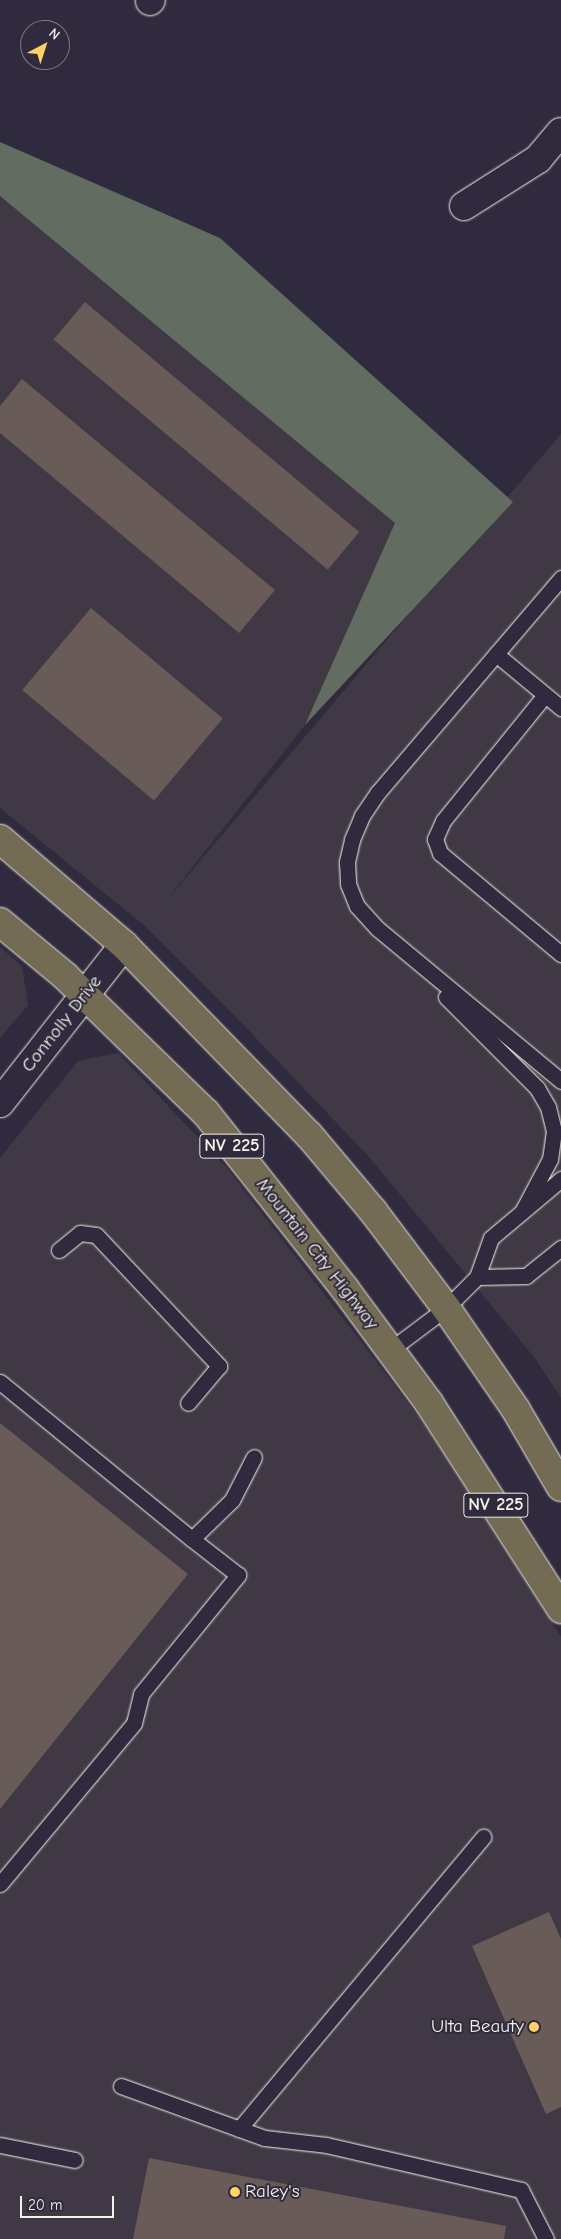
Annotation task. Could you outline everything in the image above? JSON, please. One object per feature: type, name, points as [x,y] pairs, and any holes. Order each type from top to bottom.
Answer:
[{"type":"main road","name":"NV 225","points":[[0,839],[124,946],[309,1135],[373,1211],[446,1308],[516,1410],[561,1487]]},
{"type":"main road","name":"Mountain City Highway","points":[[0,922],[85,995],[206,1113],[390,1350],[439,1418],[561,1608]]},
{"type":"street","points":[[464,206],[538,159],[561,132]]},
{"type":"street","name":"Connolly Drive","points":[[0,1103],[124,946]]},
{"type":"lane","points":[[523,1210],[550,1158],[554,1131],[548,1108],[537,1088],[524,1074],[357,906],[348,884],[347,862],[352,840],[362,816],[378,792],[561,578]]},
{"type":"lane","points":[[496,654],[561,708]]},
{"type":"lane","points":[[545,695],[443,821],[435,838],[440,852],[561,954]]},
{"type":"lane","points":[[378,929],[561,1081]]},
{"type":"lane","points":[[390,1350],[446,1308],[477,1277],[492,1238],[561,1179]]},
{"type":"lane","points":[[60,1250],[80,1233],[96,1235],[219,1366],[188,1403]]},
{"type":"lane","points":[[477,1277],[526,1276],[561,1248]]},
{"type":"lane","points":[[0,1382],[238,1575],[141,1694],[134,1723],[0,1884]]},
{"type":"lane","points":[[192,1539],[232,1500],[254,1457]]},
{"type":"lane","points":[[239,2129],[483,1837]]},
{"type":"lane","points":[[121,2086],[265,2138],[326,2146],[521,2190],[546,2239]]},
{"type":"lane","points":[[0,2144],[75,2160]]},
{"type":"shaded area","points":[[0,196],[404,530],[305,725],[161,907],[561,434],[561,1398],[534,1357],[370,1158],[237,1018],[145,926],[0,808]]},
{"type":"shaded area","points":[[0,947],[22,966],[28,1005],[0,1038]]},
{"type":"shaded area","points":[[118,1053],[227,1168],[425,1425],[561,1637],[561,2239],[0,2239],[0,1158],[78,1061]]},
{"type":"green space","points":[[0,142],[220,238],[513,502],[305,725],[395,523],[0,196]]},
{"type":"building","points":[[85,302],[359,532],[328,570],[54,340]]},
{"type":"building","points":[[22,379],[275,590],[239,633],[0,433],[0,406]]},
{"type":"building","points":[[91,608],[223,719],[154,801],[22,690]]},
{"type":"building","points":[[0,1423],[188,1574],[0,1809]]},
{"type":"building","name":"Ulta Beauty","points":[[549,1912],[561,1939],[561,2107],[546,2114],[472,1946]]},
{"type":"building","name":"Raley's","points":[[149,2158],[506,2226],[504,2239],[133,2239]]},
{"type":"place","name":"Ulta Beauty","points":[[534,2027]]},
{"type":"place","name":"Raley's","points":[[235,2192]]}]
